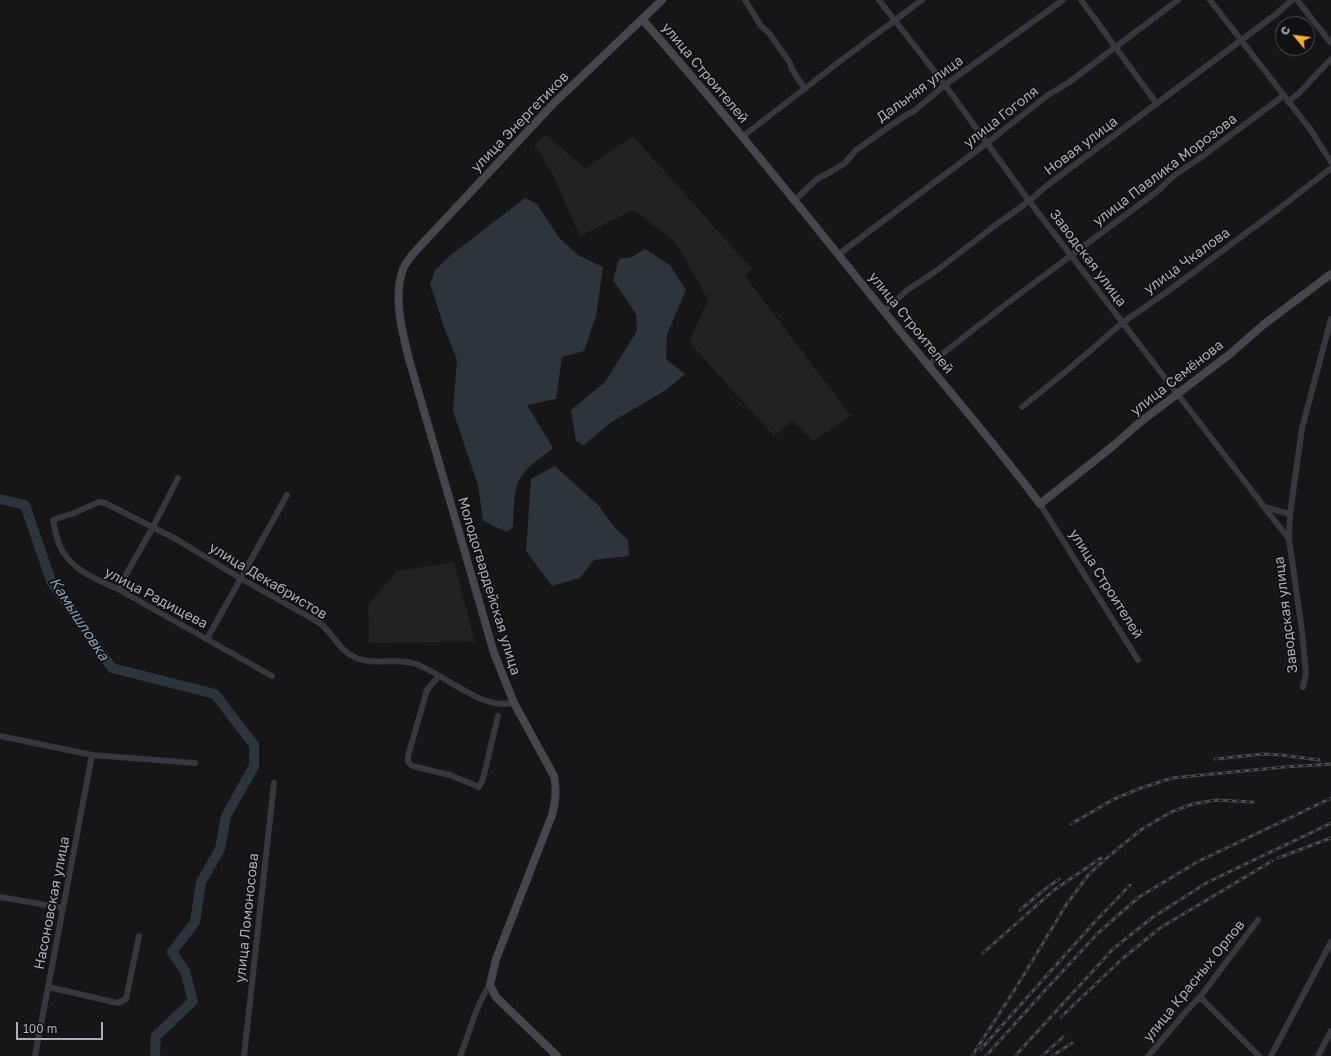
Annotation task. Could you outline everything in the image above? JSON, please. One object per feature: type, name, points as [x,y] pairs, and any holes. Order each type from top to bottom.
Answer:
[{"type":"street","name":"улица Энергетиков","points":[[403,268],[408,259],[553,104],[662,0]]},
{"type":"street","points":[[745,0],[761,26],[769,32],[790,63],[793,72],[805,89]]},
{"type":"street","name":"Заводская улица","points":[[879,0],[945,85],[1029,201],[1289,539]]},
{"type":"street","points":[[742,137],[922,0]]},
{"type":"street","name":"Дальняя улица","points":[[794,201],[816,179],[845,162],[856,150],[914,111],[945,85],[1063,0]]},
{"type":"street","points":[[1081,0],[1157,104]]},
{"type":"street","name":"улица Гоголя","points":[[839,254],[987,143],[1048,95],[1068,83],[1178,0]]},
{"type":"street","points":[[1210,0],[1310,129],[1331,162]]},
{"type":"street","name":"Новая улица","points":[[883,311],[898,299],[906,290],[936,271],[993,226],[1029,201],[1049,184],[1242,40],[1292,0]]},
{"type":"street","points":[[1297,0],[1331,43]]},
{"type":"street","name":"улица Строителей","points":[[642,19],[839,254],[883,311],[1018,474],[1040,504],[1138,660]]},
{"type":"street","points":[[1288,102],[1299,93],[1331,58]]},
{"type":"street","name":"улица Павлика Морозова","points":[[928,365],[1071,255],[1159,190],[1166,182],[1186,166],[1196,161],[1283,96]]},
{"type":"street","name":"улица Чкалова","points":[[1022,407],[1122,323],[1171,289],[1331,168]]},
{"type":"street","name":"Молодогвардейская улица","points":[[403,268],[399,288],[399,298],[402,328],[409,359],[486,628],[494,653],[514,703],[554,776],[556,786],[556,798],[552,815],[496,959],[490,986],[479,1005],[460,1056]]},
{"type":"street","name":"улица Семёнова","points":[[1040,504],[1113,446],[1139,423],[1230,354],[1263,325],[1331,274]]},
{"type":"street","name":"Заводская улица","points":[[1303,687],[1306,674],[1302,631],[1289,539],[1290,514],[1302,428],[1331,318]]},
{"type":"street","points":[[118,589],[153,527],[178,478]]},
{"type":"street","points":[[206,639],[286,495]]},
{"type":"street","name":"улица Декабристов","points":[[53,520],[99,502],[105,503],[176,539],[240,578],[313,619],[323,626],[343,649],[355,658],[374,661],[407,662],[426,668],[467,692],[489,701],[501,704],[514,703]]},
{"type":"street","points":[[1264,507],[1290,514]]},
{"type":"street","name":"улица Радищева","points":[[53,520],[60,545],[70,561],[78,569],[94,579],[118,589],[272,676]]},
{"type":"street","points":[[439,676],[427,690],[408,756],[408,762],[412,766],[418,769],[450,775],[479,787],[483,779],[498,716]]},
{"type":"street","points":[[0,736],[92,755],[194,763]]},
{"type":"street","name":"Насоновская улица","points":[[36,1056],[92,755]]},
{"type":"street","name":"улица Ломоносова","points":[[244,1056],[274,783]]},
{"type":"street","points":[[0,898],[63,908]]},
{"type":"street","name":"улица Красных Орлов","points":[[1148,1056],[1200,997],[1258,920]]},
{"type":"street","points":[[48,987],[118,1002],[126,999],[139,936]]},
{"type":"street","points":[[1271,1056],[1331,942]]},
{"type":"street","points":[[490,986],[499,1000],[557,1056]]},
{"type":"street","points":[[1200,997],[1259,1056]]},
{"type":"street","points":[[1318,1056],[1331,1031]]},
{"type":"shaded area","points":[[546,135],[585,168],[633,136],[752,269],[745,276],[851,416],[813,441],[793,420],[774,436],[689,342],[708,300],[676,243],[634,210],[580,236],[551,171],[534,145]]},
{"type":"shaded area","points":[[525,198],[537,204],[559,238],[578,255],[603,267],[596,316],[584,351],[562,357],[556,399],[527,405],[553,448],[530,467],[519,480],[515,496],[513,527],[507,532],[483,520],[478,485],[453,411],[457,360],[444,327],[430,284],[435,270],[452,254]]},
{"type":"shaded area","points":[[645,249],[670,265],[686,290],[667,334],[666,359],[685,374],[666,390],[610,423],[584,445],[576,441],[571,410],[605,382],[637,331],[636,314],[613,280],[619,259],[632,257]]},
{"type":"shaded area","points":[[555,466],[598,505],[615,528],[628,540],[629,556],[594,560],[580,578],[552,586],[526,551],[531,479]]},
{"type":"shaded area","points":[[454,562],[475,642],[369,643],[368,605],[397,571]]},
{"type":"waterway","name":"Камышловка","points":[[0,499],[25,505],[51,581],[112,668],[215,694],[254,745],[254,766],[226,816],[220,849],[201,882],[195,922],[172,952],[185,971],[193,1001],[156,1036],[155,1056]]},
{"type":"railway","points":[[1215,759],[1263,754],[1319,760]]},
{"type":"railway","points":[[1071,824],[1114,799],[1172,778],[1331,764]]},
{"type":"railway","points":[[986,1056],[1098,933],[1139,897],[1197,862],[1331,798]]},
{"type":"railway","points":[[972,1056],[1017,986],[1066,905],[1089,874],[1142,829],[1171,812],[1193,804],[1216,800],[1253,802]]},
{"type":"railway","points":[[1015,1056],[1113,949],[1153,917],[1208,882],[1331,823]]},
{"type":"railway","points":[[1278,858],[1331,838]]},
{"type":"railway","points":[[983,953],[1054,890],[1101,858]]},
{"type":"railway","points":[[1061,1017],[1122,959],[1160,928],[1272,861]]},
{"type":"railway","points":[[1020,910],[1059,879]]},
{"type":"railway","points":[[981,1049],[1091,926],[1130,885]]},
{"type":"railway","points":[[1042,1056],[1063,1037]]},
{"type":"railway","points":[[1052,1056],[1072,1043]]}]
